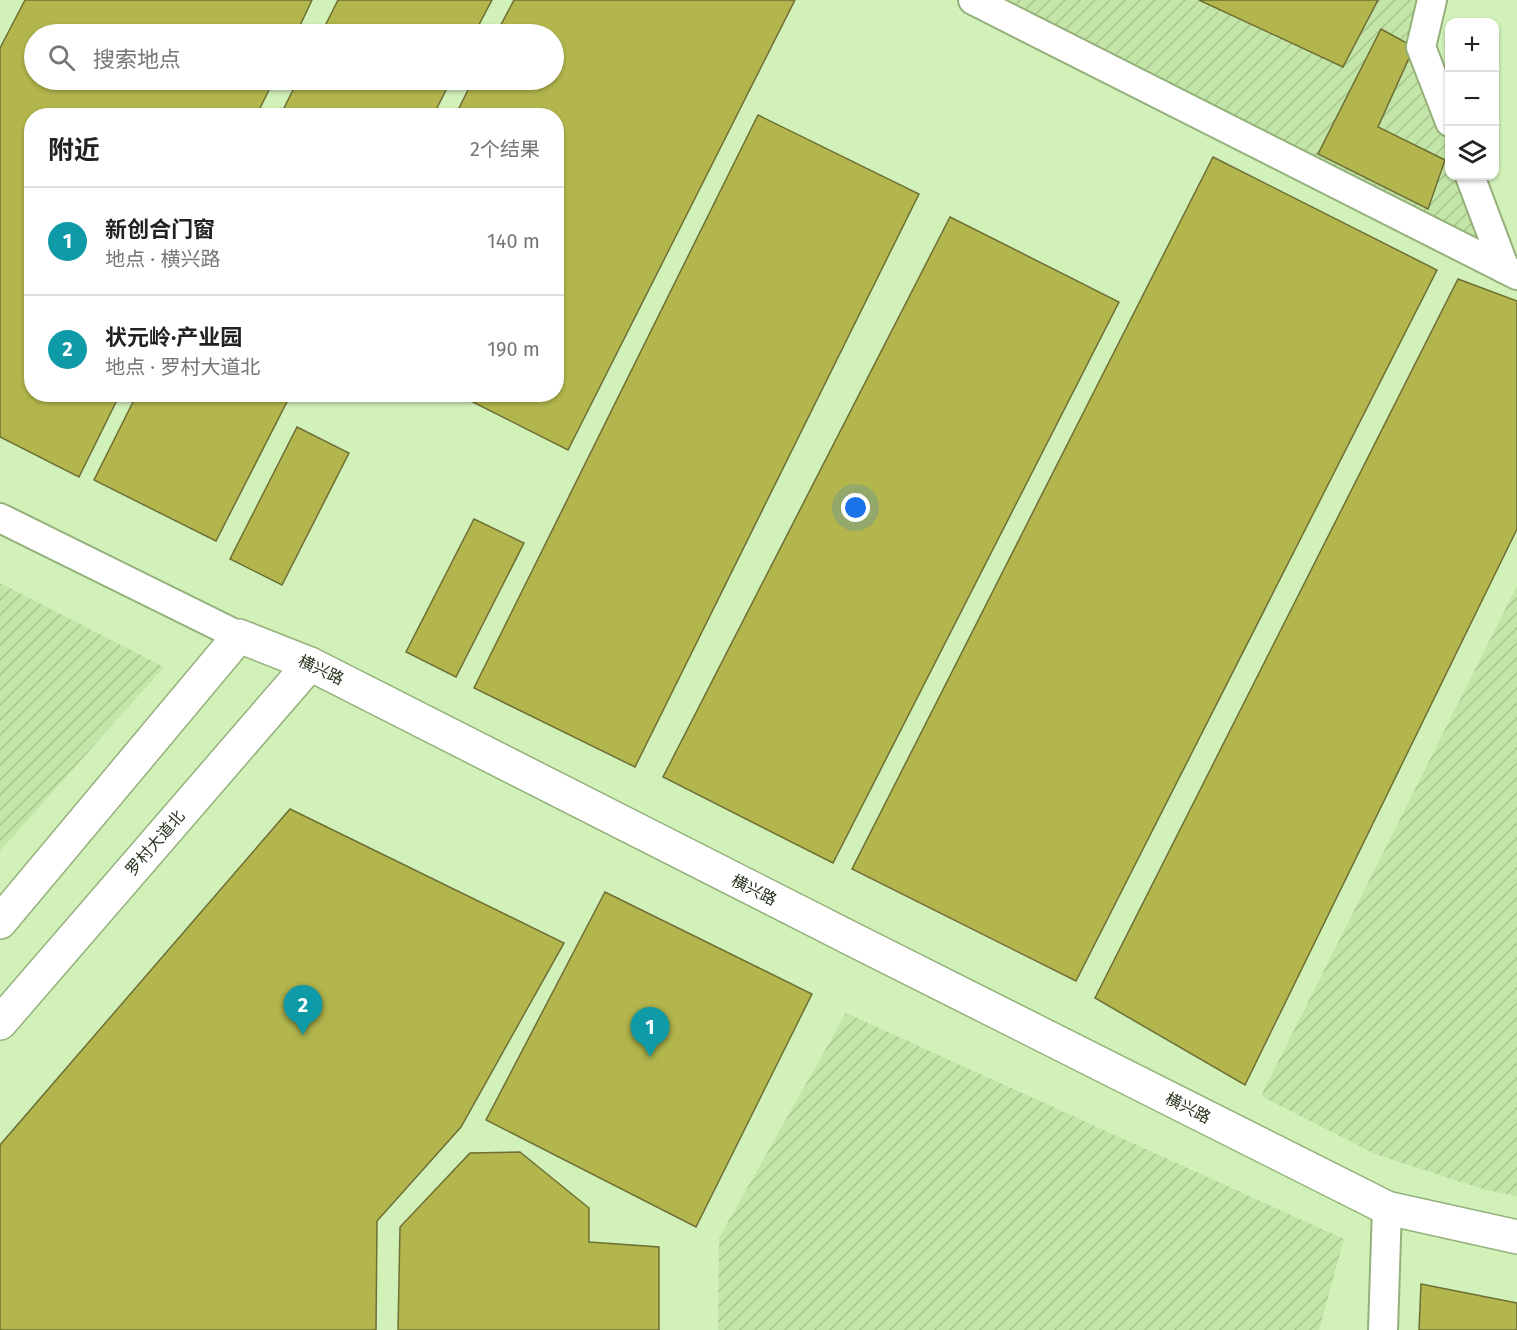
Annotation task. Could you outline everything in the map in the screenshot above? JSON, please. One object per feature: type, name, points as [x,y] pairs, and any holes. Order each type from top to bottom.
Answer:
[{"type":"main road","name":"横兴路","points":[[239,636],[310,664],[1387,1208],[1517,1237]]},
{"type":"main road","points":[[0,922],[239,636]]},
{"type":"main road","name":"罗村大道北","points":[[0,1023],[310,664]]},
{"type":"street","points":[[973,0],[1511,272]]},
{"type":"street","points":[[1432,0],[1421,47],[1445,111]]},
{"type":"street","points":[[1472,180],[1511,272]]},
{"type":"street","name":"横兴路","points":[[0,518],[239,636]]},
{"type":"street","points":[[1383,1330],[1387,1208]]},
{"type":"shaded area","points":[[1010,0],[1423,0],[1432,100],[1445,139],[1445,180],[1459,180],[1481,246],[1305,162]]},
{"type":"shaded area","points":[[0,583],[164,667],[0,851]]},
{"type":"shaded area","points":[[1517,586],[1517,1196],[1486,1190],[1375,1154],[1261,1096]]},
{"type":"shaded area","points":[[846,1013],[1344,1239],[1319,1330],[718,1330],[719,1238]]},
{"type":"building","points":[[25,0],[312,0],[301,24],[24,24],[24,90],[269,90],[260,108],[24,108],[24,402],[116,402],[79,477],[0,437],[0,48]]},
{"type":"building","points":[[338,0],[492,0],[479,24],[326,24]]},
{"type":"building","points":[[514,0],[795,0],[568,450],[473,402],[564,402],[564,108],[459,108],[468,90],[564,90],[564,24],[501,24]]},
{"type":"building","points":[[1199,0],[1378,0],[1343,67]]},
{"type":"building","points":[[1381,29],[1414,47],[1378,127],[1445,160],[1428,209],[1318,154]]},
{"type":"building","points":[[293,90],[446,90],[437,108],[284,108]]},
{"type":"building","points":[[758,115],[919,194],[635,767],[474,688]]},
{"type":"building","points":[[1213,157],[1437,270],[1076,981],[852,869]]},
{"type":"building","points":[[950,217],[1119,302],[833,863],[663,777]]},
{"type":"building","points":[[1458,279],[1517,301],[1517,529],[1245,1085],[1095,998]]},
{"type":"building","points":[[133,402],[287,402],[216,541],[94,480]]},
{"type":"building","points":[[297,427],[349,453],[282,585],[230,559]]},
{"type":"building","points":[[474,519],[524,543],[456,677],[406,652]]},
{"type":"building","points":[[290,809],[564,943],[461,1127],[377,1221],[376,1330],[0,1330],[0,1145]]},
{"type":"building","points":[[605,892],[812,994],[696,1227],[486,1120]]},
{"type":"building","points":[[520,1152],[589,1208],[589,1242],[659,1247],[659,1330],[398,1330],[400,1227],[470,1153]]},
{"type":"building","points":[[1421,1284],[1517,1303],[1517,1330],[1419,1330]]},
{"type":"place","name":"状元岭·产业园","points":[[303,1035]]},
{"type":"place","name":"新创合门窗","points":[[650,1057]]}]
